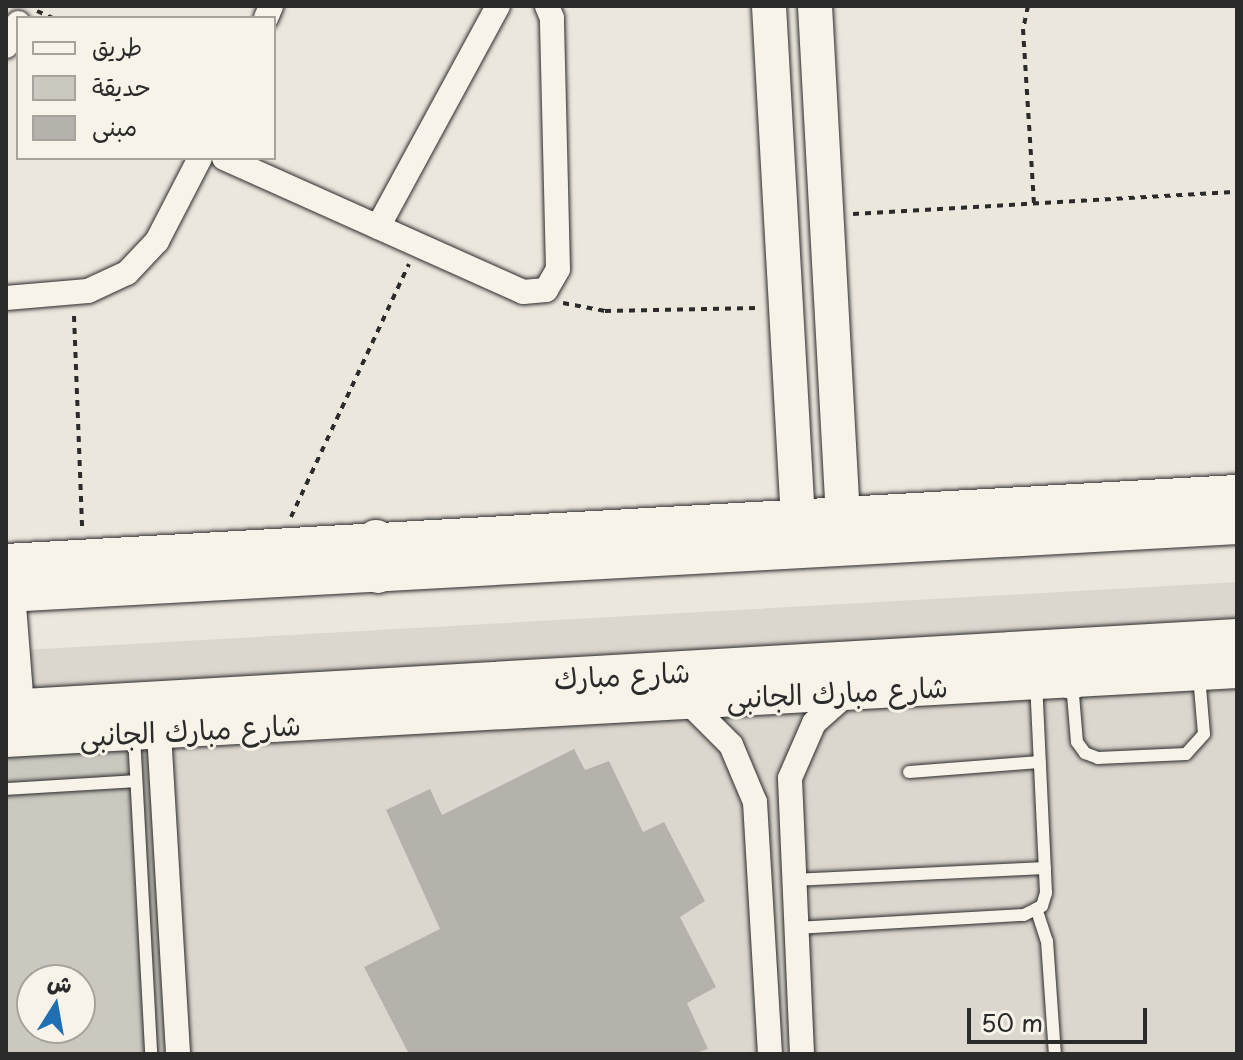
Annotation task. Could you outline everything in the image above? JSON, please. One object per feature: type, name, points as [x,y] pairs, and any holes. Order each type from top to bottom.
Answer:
[{"type":"main road","points":[[769,6],[799,533]]},
{"type":"main road","points":[[815,6],[844,531]]},
{"type":"main road","points":[[9,719],[6,593],[377,556],[844,531],[1233,518]]},
{"type":"main road","points":[[6,561],[278,545],[377,556]]},
{"type":"main road","points":[[1198,657],[1237,629]]},
{"type":"main road","name":"شارع مبارك","points":[[9,719],[150,722],[632,675],[749,682],[1059,670],[1198,657],[1237,638]]},
{"type":"main road","points":[[1198,657],[1237,671]]},
{"type":"main road","name":"شارع مبارك الجانبى","points":[[150,722],[688,700],[749,682],[850,691],[1059,670]]},
{"type":"street","points":[[378,227],[498,6]]},
{"type":"street","points":[[228,160],[523,292],[538,293],[552,284],[558,269],[552,18],[547,6]]},
{"type":"street","points":[[6,46],[16,26]]},
{"type":"street","points":[[6,298],[73,294],[102,287],[139,264],[157,241],[199,160]]},
{"type":"street","points":[[632,675],[688,700],[731,745],[755,802],[770,1054]]},
{"type":"street","points":[[802,1054],[789,792],[793,763],[814,723],[850,691]]},
{"type":"street","points":[[150,722],[178,1054]]},
{"type":"lane","points":[[1059,670],[1077,742],[1085,753],[1098,758],[1186,754],[1204,734],[1198,657]]},
{"type":"lane","points":[[796,928],[1037,911],[1045,900],[1040,762],[1059,670]]},
{"type":"lane","points":[[150,722],[136,781],[151,1054]]},
{"type":"lane","points":[[909,772],[1040,762]]},
{"type":"lane","points":[[6,789],[136,781]]},
{"type":"lane","points":[[793,880],[1045,868]]},
{"type":"lane","points":[[1037,911],[1047,941],[1055,1054]]},
{"type":"path","points":[[1028,6],[1023,29],[1034,204]]},
{"type":"path","points":[[826,215],[1237,192]]},
{"type":"path","points":[[278,545],[418,245]]},
{"type":"path","points":[[538,293],[605,311],[786,307]]},
{"type":"path","points":[[73,294],[83,556]]},
{"type":"shaded area","points":[[1237,582],[1237,1054],[6,1054],[6,651]]},
{"type":"green space","points":[[148,749],[165,1054],[6,1054],[6,757]]},
{"type":"building","points":[[574,749],[585,770],[609,761],[643,832],[664,822],[705,901],[680,917],[716,987],[687,1003],[708,1049],[693,1054],[409,1054],[364,967],[440,929],[386,810],[430,789],[442,815]]}]
